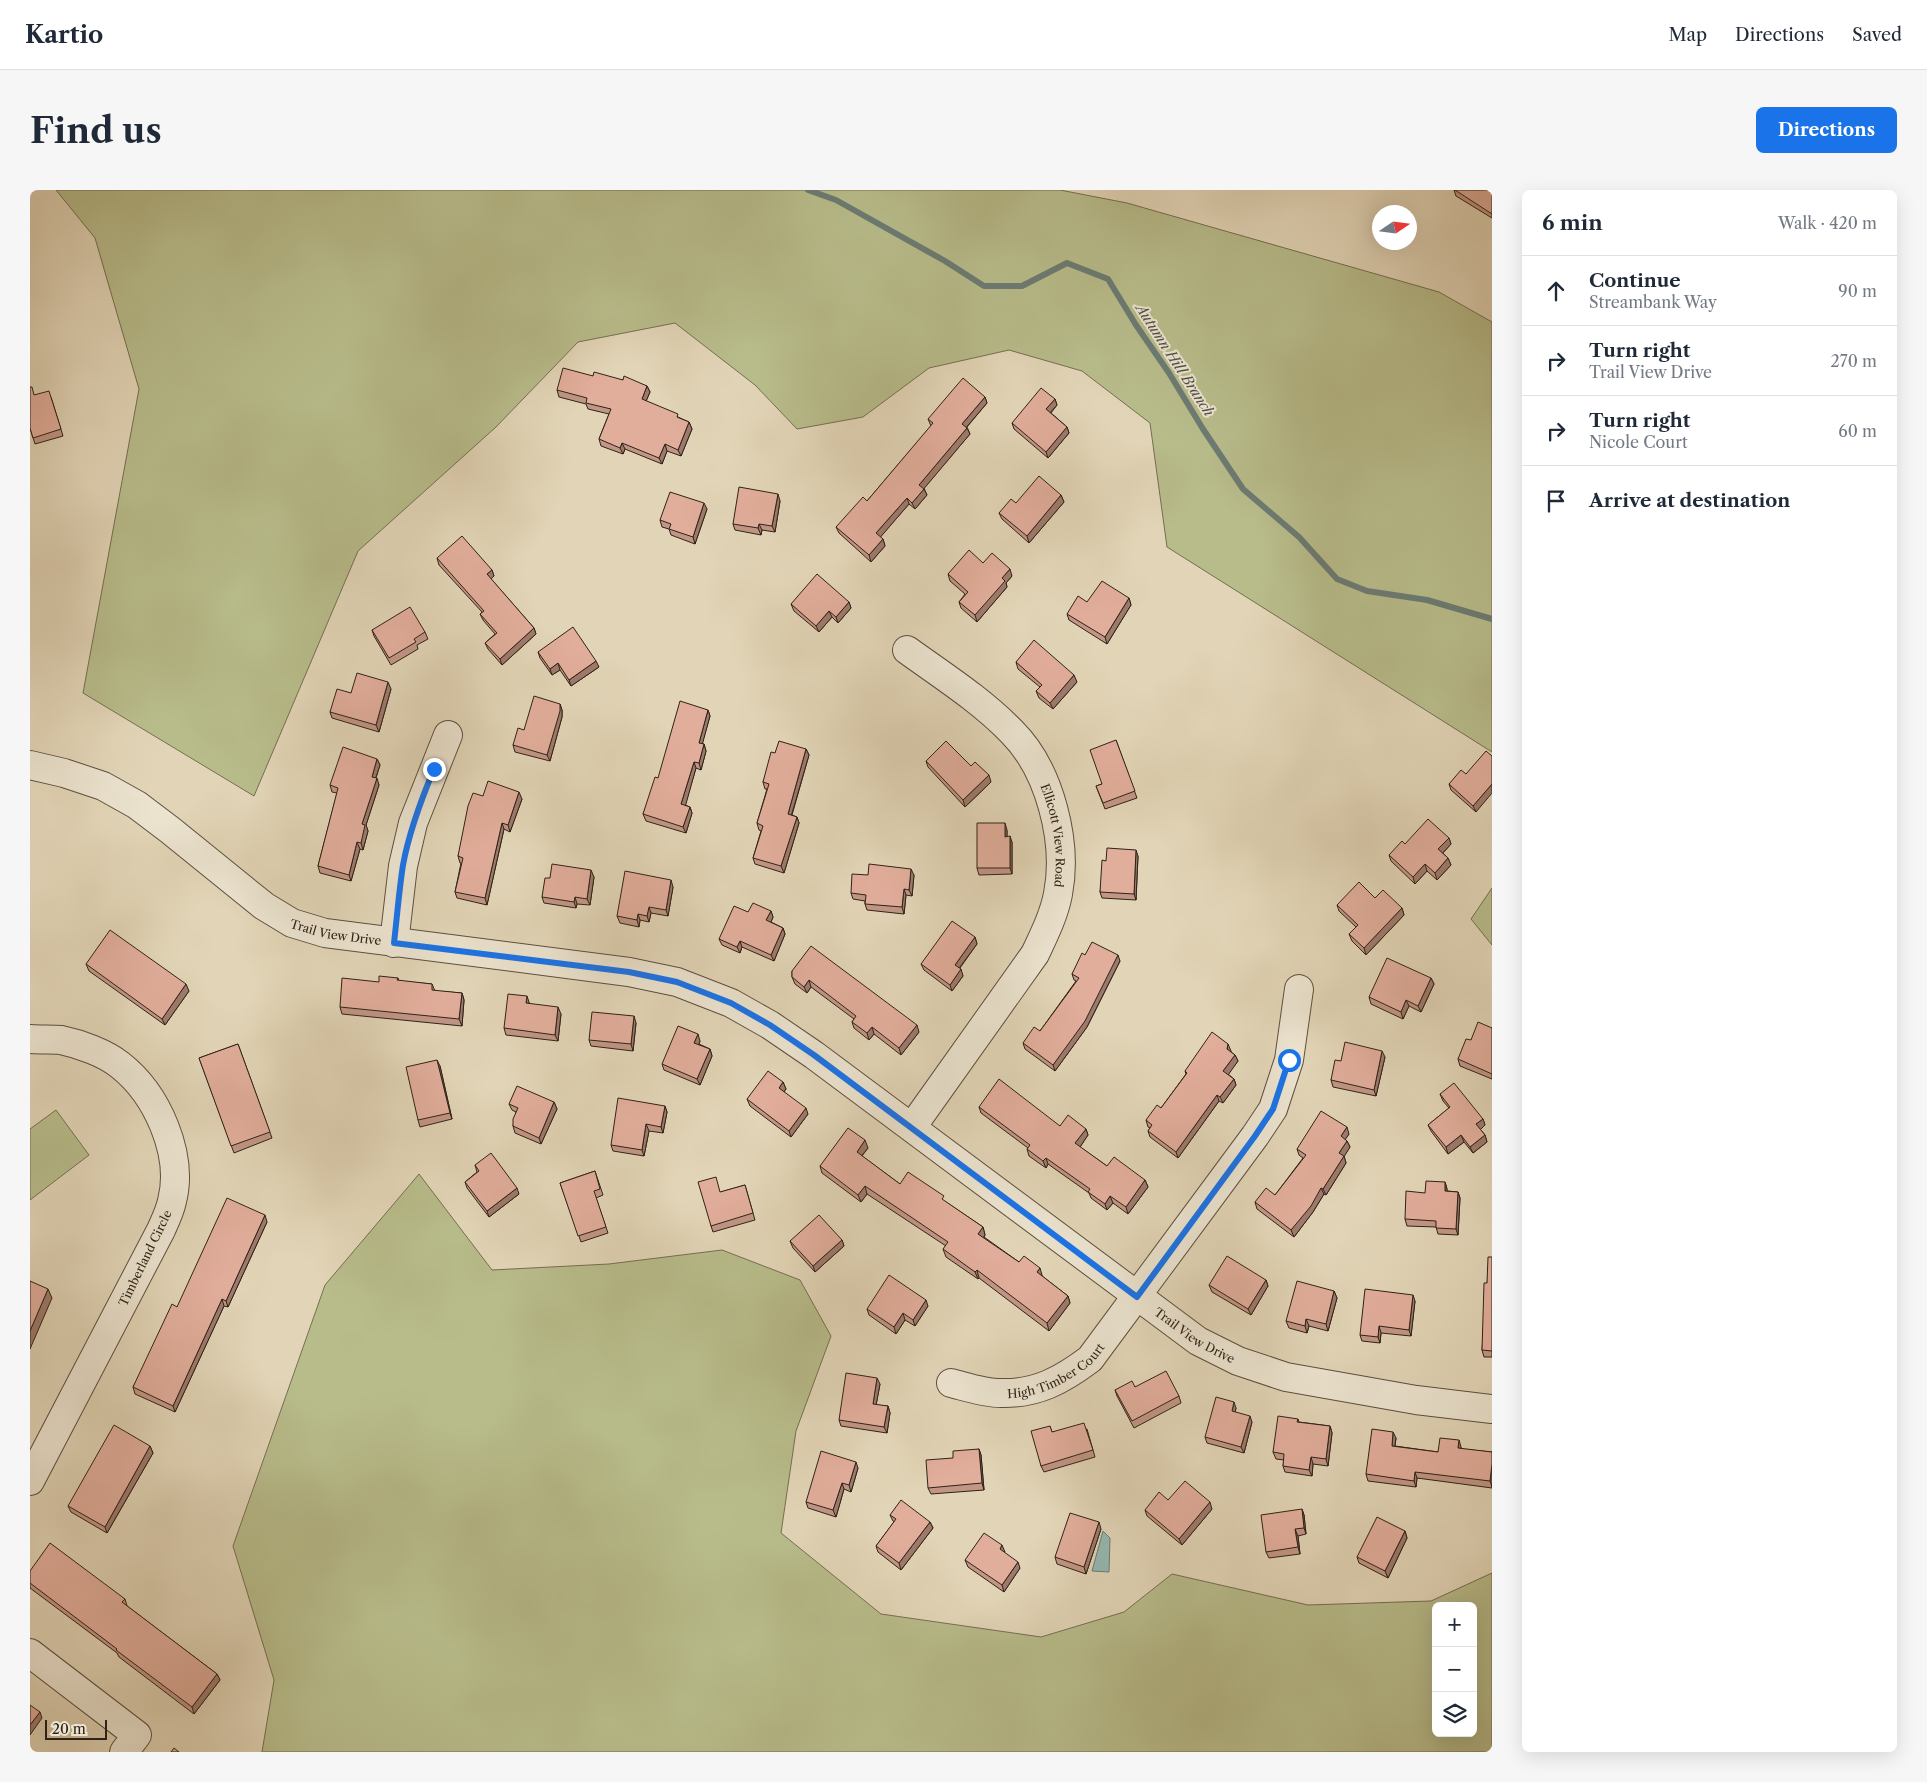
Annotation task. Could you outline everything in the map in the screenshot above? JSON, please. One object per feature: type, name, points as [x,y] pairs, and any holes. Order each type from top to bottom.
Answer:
[{"type":"street","name":"Ellicott View Road","points":[[907,650],[992,712],[1014,733],[1034,762],[1048,793],[1058,827],[1061,863],[1058,895],[1049,925],[1035,954],[912,1127]]},
{"type":"street","points":[[394,943],[403,866],[413,823],[448,735]]},
{"type":"street","name":"Trail View Drive","points":[[30,765],[64,773],[103,786],[137,805],[264,906],[292,923],[325,933],[629,972],[677,982],[731,1003],[770,1025],[814,1055],[1198,1341],[1238,1361],[1286,1377],[1407,1398],[1492,1409]]},
{"type":"street","name":"High Timber Court","points":[[951,1383],[999,1393],[1020,1392],[1040,1388],[1063,1379],[1090,1359],[1273,1109],[1289,1060],[1299,989]]},
{"type":"street","name":"Timberland Circle","points":[[30,1039],[60,1040],[90,1049],[120,1065],[142,1087],[159,1113],[171,1143],[174,1172],[172,1201],[161,1230],[30,1481]]},
{"type":"street","points":[[30,1653],[137,1735],[124,1752]]},
{"type":"green space","points":[[56,190],[1060,190],[1127,203],[1439,292],[1492,322],[1492,752],[1167,547],[1150,423],[1082,371],[1009,350],[929,368],[863,417],[797,429],[755,385],[675,323],[578,342],[496,427],[358,551],[254,796],[83,693],[139,389],[95,238]]},
{"type":"green space","points":[[1492,888],[1492,945],[1471,919]]},
{"type":"green space","points":[[56,1110],[89,1155],[30,1200],[30,1129]]},
{"type":"green space","points":[[419,1174],[492,1270],[609,1264],[722,1250],[800,1280],[831,1336],[796,1431],[781,1533],[881,1614],[1041,1637],[1124,1612],[1172,1574],[1308,1605],[1431,1601],[1492,1573],[1492,1752],[262,1752],[274,1680],[233,1546],[325,1285]]},
{"type":"water","points":[[1103,1531],[1110,1538],[1109,1572],[1092,1571]]},
{"type":"building","points":[[1455,190],[1492,190],[1492,214]]},
{"type":"building","points":[[563,368],[593,376],[594,372],[623,380],[624,376],[647,386],[642,399],[678,414],[677,417],[689,422],[678,450],[665,444],[659,458],[622,443],[620,448],[599,439],[611,409],[586,403],[587,398],[557,390]]},
{"type":"building","points":[[963,378],[985,397],[962,424],[967,428],[919,485],[924,489],[912,503],[907,498],[876,533],[883,539],[869,555],[836,527],[863,497],[867,501],[933,423],[928,419]]},
{"type":"building","points":[[30,387],[32,387],[34,395],[49,391],[61,429],[33,438],[30,428]]},
{"type":"building","points":[[1041,388],[1055,399],[1046,409],[1067,427],[1046,452],[1012,423]]},
{"type":"building","points":[[1039,476],[1061,495],[1027,536],[999,513],[1011,499],[1016,503]]},
{"type":"building","points":[[739,487],[778,494],[772,526],[759,524],[758,528],[733,524]]},
{"type":"building","points":[[670,492],[704,503],[693,537],[669,529],[671,524],[660,520]]},
{"type":"building","points":[[462,536],[492,570],[487,574],[534,628],[500,659],[485,643],[497,633],[480,614],[484,611],[437,558]]},
{"type":"building","points":[[969,550],[983,563],[992,553],[1010,569],[1002,578],[1005,581],[975,615],[959,602],[968,592],[948,574]]},
{"type":"building","points":[[817,574],[849,602],[836,617],[829,611],[816,626],[791,604]]},
{"type":"building","points":[[1102,581],[1129,598],[1105,637],[1067,614],[1078,596],[1087,602]]},
{"type":"building","points":[[410,607],[425,632],[414,639],[416,642],[389,658],[372,630]]},
{"type":"building","points":[[573,627],[596,661],[569,680],[558,663],[550,669],[538,652]]},
{"type":"building","points":[[1034,640],[1074,675],[1050,703],[1036,691],[1042,685],[1016,662]]},
{"type":"building","points":[[357,673],[388,682],[376,725],[330,712],[337,689],[351,693]]},
{"type":"building","points":[[534,696],[560,704],[560,711],[547,755],[513,745],[518,728],[524,730]]},
{"type":"building","points":[[680,701],[708,710],[699,743],[704,744],[699,763],[694,762],[681,804],[690,807],[683,827],[643,814],[655,777],[658,778]]},
{"type":"building","points":[[1116,740],[1135,791],[1103,803],[1096,786],[1102,784],[1090,750]]},
{"type":"building","points":[[779,741],[806,749],[788,814],[797,817],[781,866],[753,858],[763,826],[757,823],[769,784],[763,782],[771,752],[775,753]]},
{"type":"building","points":[[946,741],[971,766],[975,762],[989,775],[963,800],[926,761]]},
{"type":"building","points":[[343,747],[377,759],[372,777],[377,778],[362,824],[365,825],[361,843],[357,842],[349,875],[318,866],[338,788],[330,785]]},
{"type":"building","points":[[1486,751],[1492,756],[1492,784],[1473,806],[1449,784],[1461,770],[1466,774]]},
{"type":"building","points":[[488,781],[519,792],[508,825],[502,823],[485,898],[455,892],[463,858],[458,856],[468,806],[473,793],[483,796]]},
{"type":"building","points":[[1428,819],[1449,838],[1438,849],[1448,858],[1435,873],[1425,864],[1413,877],[1389,855],[1402,841],[1405,844]]},
{"type":"building","points":[[977,823],[1005,823],[1005,837],[1010,836],[1010,868],[977,868]]},
{"type":"building","points":[[1107,848],[1136,850],[1134,894],[1100,892],[1102,860],[1106,861]]},
{"type":"building","points":[[552,864],[591,870],[587,899],[575,897],[574,902],[542,897],[545,878],[550,878]]},
{"type":"building","points":[[869,864],[911,869],[909,890],[904,889],[902,907],[865,904],[866,895],[851,893],[852,874],[868,875]]},
{"type":"building","points":[[625,871],[671,880],[666,910],[649,907],[647,916],[638,914],[637,920],[617,916]]},
{"type":"building","points":[[1359,882],[1375,898],[1383,890],[1402,908],[1364,948],[1349,934],[1358,925],[1337,905]]},
{"type":"building","points":[[753,903],[771,911],[766,920],[783,928],[771,955],[740,941],[737,947],[719,939],[734,906],[748,912]]},
{"type":"building","points":[[952,921],[975,937],[955,965],[961,969],[950,985],[921,964]]},
{"type":"building","points":[[110,930],[186,984],[162,1019],[86,964]]},
{"type":"building","points":[[1092,942],[1118,955],[1085,1021],[1053,1065],[1023,1043],[1034,1027],[1040,1031],[1079,978],[1072,974],[1082,953],[1085,955]]},
{"type":"building","points":[[811,946],[917,1025],[899,1048],[872,1027],[867,1033],[852,1022],[856,1016],[809,980],[804,987],[792,977],[792,971]]},
{"type":"building","points":[[1387,958],[1431,978],[1418,1006],[1406,1000],[1401,1012],[1369,997]]},
{"type":"building","points":[[379,976],[432,984],[432,990],[462,993],[459,1019],[340,1007],[342,978],[379,982]]},
{"type":"building","points":[[508,994],[527,996],[526,1003],[558,1007],[555,1035],[504,1028]]},
{"type":"building","points":[[592,1012],[634,1016],[631,1044],[589,1040]]},
{"type":"building","points":[[1478,1022],[1492,1028],[1492,1074],[1458,1059],[1466,1039],[1471,1040]]},
{"type":"building","points":[[678,1026],[698,1034],[694,1043],[710,1049],[697,1079],[662,1064]]},
{"type":"building","points":[[1212,1032],[1228,1044],[1227,1049],[1235,1055],[1223,1071],[1234,1079],[1220,1097],[1217,1095],[1176,1152],[1148,1131],[1152,1125],[1146,1120],[1157,1105],[1161,1108],[1187,1073],[1185,1071]]},
{"type":"building","points":[[1345,1042],[1382,1051],[1374,1090],[1331,1080],[1335,1060],[1341,1061]]},
{"type":"building","points":[[238,1044],[270,1132],[231,1146],[199,1058]]},
{"type":"building","points":[[437,1060],[450,1113],[418,1120],[406,1067]]},
{"type":"building","points":[[768,1071],[783,1082],[779,1088],[806,1108],[789,1131],[747,1099]]},
{"type":"building","points":[[999,1079],[1060,1126],[1068,1115],[1086,1129],[1075,1143],[1107,1166],[1114,1157],[1145,1180],[1126,1207],[1110,1196],[1105,1204],[1088,1192],[1090,1189],[1046,1158],[1043,1161],[1027,1149],[1030,1145],[979,1107]]},
{"type":"building","points":[[1454,1083],[1483,1119],[1476,1124],[1485,1135],[1470,1147],[1461,1135],[1446,1147],[1428,1125],[1450,1107],[1440,1094]]},
{"type":"building","points":[[517,1086],[554,1102],[539,1138],[513,1126],[513,1119],[518,1108],[509,1104]]},
{"type":"building","points":[[618,1098],[665,1106],[661,1127],[646,1124],[642,1150],[611,1145]]},
{"type":"building","points":[[1321,1111],[1347,1127],[1341,1136],[1347,1141],[1339,1153],[1344,1156],[1323,1189],[1321,1188],[1311,1206],[1291,1230],[1255,1202],[1266,1188],[1275,1195],[1306,1155],[1297,1149]]},
{"type":"building","points":[[848,1128],[865,1140],[857,1152],[900,1184],[908,1172],[944,1196],[942,1199],[983,1227],[978,1234],[1019,1262],[1024,1256],[1040,1268],[1037,1272],[1068,1296],[1047,1323],[977,1270],[975,1272],[943,1249],[948,1242],[865,1186],[858,1195],[820,1166]]},
{"type":"building","points":[[491,1153],[517,1188],[487,1211],[465,1182],[479,1171],[475,1165]]},
{"type":"building","points":[[595,1171],[600,1189],[594,1191],[606,1227],[578,1236],[560,1183]]},
{"type":"building","points":[[716,1177],[720,1192],[745,1185],[753,1213],[711,1226],[698,1182]]},
{"type":"building","points":[[1426,1181],[1445,1182],[1445,1191],[1458,1192],[1456,1229],[1436,1228],[1436,1221],[1405,1219],[1406,1191],[1425,1193]]},
{"type":"building","points":[[227,1198],[265,1215],[226,1301],[222,1299],[173,1406],[133,1387],[172,1304],[177,1307]]},
{"type":"building","points":[[819,1215],[842,1240],[813,1266],[790,1241]]},
{"type":"building","points":[[1227,1256],[1266,1280],[1248,1309],[1209,1285]]},
{"type":"building","points":[[1488,1257],[1492,1257],[1492,1351],[1482,1350],[1484,1283],[1487,1283]]},
{"type":"building","points":[[889,1275],[926,1300],[913,1320],[903,1313],[894,1327],[867,1309]]},
{"type":"building","points":[[30,1281],[48,1289],[30,1331]]},
{"type":"building","points":[[1297,1281],[1334,1291],[1326,1324],[1306,1319],[1305,1326],[1286,1321]]},
{"type":"building","points":[[1365,1289],[1413,1295],[1409,1330],[1379,1326],[1378,1337],[1360,1335]]},
{"type":"building","points":[[1166,1371],[1179,1396],[1132,1421],[1115,1390],[1132,1381],[1135,1387]]},
{"type":"building","points":[[846,1373],[877,1378],[873,1404],[888,1406],[884,1427],[839,1420]]},
{"type":"building","points":[[1216,1397],[1234,1402],[1232,1411],[1250,1416],[1241,1447],[1205,1437]]},
{"type":"building","points":[[1278,1416],[1298,1419],[1297,1422],[1330,1426],[1326,1459],[1311,1457],[1309,1470],[1283,1466],[1284,1454],[1273,1452]]},
{"type":"building","points":[[1084,1423],[1093,1450],[1041,1466],[1031,1431],[1050,1426],[1052,1432]]},
{"type":"building","points":[[114,1425],[150,1446],[105,1527],[68,1506]]},
{"type":"building","points":[[1372,1429],[1393,1432],[1392,1446],[1438,1452],[1440,1438],[1459,1440],[1458,1448],[1492,1452],[1490,1481],[1415,1472],[1414,1481],[1366,1474]]},
{"type":"building","points":[[979,1449],[982,1483],[928,1488],[926,1460],[953,1458],[953,1451]]},
{"type":"building","points":[[821,1451],[856,1462],[849,1485],[842,1483],[833,1510],[806,1502]]},
{"type":"building","points":[[1185,1481],[1210,1502],[1179,1539],[1145,1510],[1159,1492],[1168,1500]]},
{"type":"building","points":[[901,1500],[930,1522],[899,1563],[876,1546],[896,1519],[890,1515]]},
{"type":"building","points":[[1302,1509],[1304,1528],[1295,1529],[1298,1547],[1266,1552],[1261,1515]]},
{"type":"building","points":[[1070,1513],[1099,1522],[1084,1567],[1055,1557]]},
{"type":"building","points":[[1377,1517],[1405,1531],[1385,1571],[1357,1557]]},
{"type":"building","points":[[984,1533],[1002,1545],[1000,1549],[1018,1562],[1002,1585],[965,1560]]},
{"type":"building","points":[[50,1543],[125,1599],[122,1602],[217,1674],[192,1707],[30,1583],[30,1571]]},
{"type":"building","points":[[30,1705],[40,1712],[30,1725]]},
{"type":"building","points":[[174,1748],[179,1752],[171,1752]]},
{"type":"waterway","name":"Autumn Hill Branch","points":[[808,190],[836,200],[945,261],[984,286],[1022,286],[1067,263],[1108,279],[1243,489],[1299,537],[1337,579],[1367,591],[1427,600],[1492,619]]},
{"type":"route","points":[[434,769],[413,823],[406,852],[394,943],[629,972],[677,982],[731,1003],[770,1025],[814,1055],[1137,1297],[1273,1109],[1289,1060]]}]
